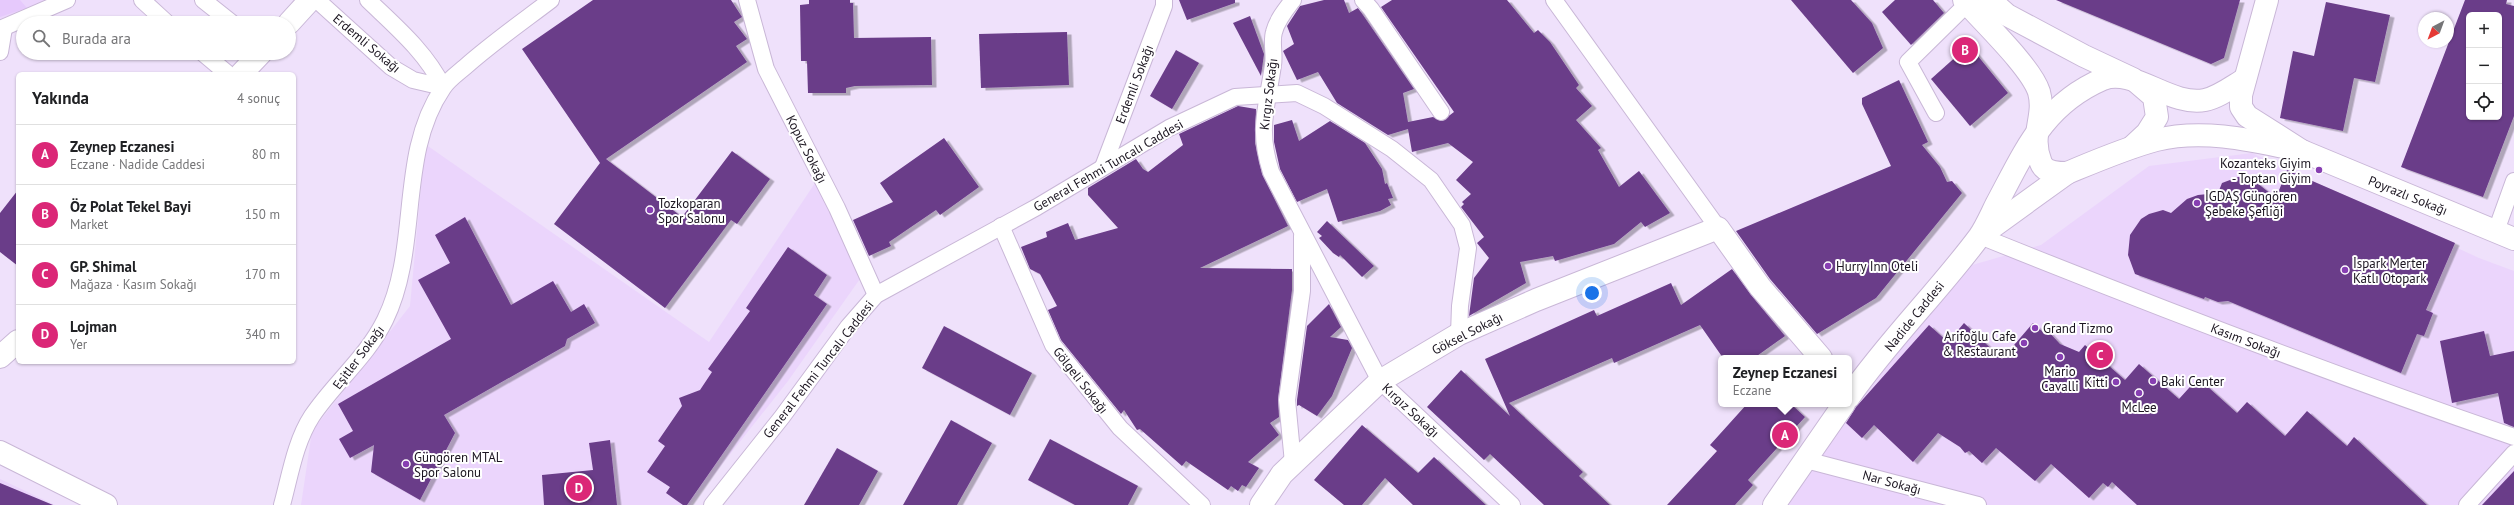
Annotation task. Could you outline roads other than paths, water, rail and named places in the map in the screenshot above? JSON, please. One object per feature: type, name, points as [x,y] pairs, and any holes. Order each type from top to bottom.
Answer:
[{"type":"main road","points":[[295,16],[310,0]]},
{"type":"main road","points":[[1990,0],[2007,14],[2084,56],[2176,98],[2196,101],[2205,100],[2220,94],[2245,79]]},
{"type":"main road","points":[[2267,0],[2245,79],[2242,106],[2247,116],[2302,151]]},
{"type":"main road","points":[[1966,2],[2030,74],[2039,92],[2041,112],[2036,132],[2036,152],[2042,167],[2053,173],[2067,173]]},
{"type":"main road","points":[[243,72],[254,60]]},
{"type":"main road","points":[[1980,236],[2036,132],[2063,102],[2086,87],[2106,78],[2133,79],[2154,97],[2157,117],[2147,133],[2129,149]]},
{"type":"main road","points":[[1980,236],[2067,173],[2157,140],[2206,135],[2241,138],[2302,151]]},
{"type":"main road","name":"Poyrazlı Sokağı","points":[[2302,151],[2505,235]]},
{"type":"main road","points":[[1718,228],[1760,287],[1817,355]]},
{"type":"main road","name":"Göksel Sokağı","points":[[1261,505],[1282,474],[1380,381],[1459,334],[1536,300],[1718,228]]},
{"type":"main road","name":"Nadide Caddesi","points":[[1852,387],[1980,236]]},
{"type":"main road","points":[[0,357],[16,343]]},
{"type":"main road","points":[[1774,505],[1842,407]]},
{"type":"main road","points":[[0,452],[106,505]]},
{"type":"street","points":[[30,16],[67,0]]},
{"type":"street","points":[[142,0],[159,16]]},
{"type":"street","points":[[203,0],[223,16]]},
{"type":"street","name":"Erdemli Sokağı","points":[[317,0],[391,67],[413,80],[443,87]]},
{"type":"street","points":[[368,0],[413,44],[436,73],[443,87],[492,44],[551,0]]},
{"type":"street","name":"Kopuz Sokağı","points":[[747,0],[766,69],[837,208],[876,295]]},
{"type":"street","name":"Erdemli Sokağı","points":[[1103,167],[1164,6],[1164,0]]},
{"type":"street","name":"Kırgız Sokağı","points":[[1293,0],[1282,15],[1274,32],[1273,64],[1262,129],[1265,154],[1271,172],[1380,381],[1512,505]]},
{"type":"street","points":[[1363,0],[1371,9],[1441,112]]},
{"type":"street","points":[[1554,0],[1718,228]]},
{"type":"street","points":[[1936,113],[1908,62],[1966,2]]},
{"type":"street","points":[[0,52],[2,28],[16,22]]},
{"type":"street","points":[[211,60],[226,72]]},
{"type":"street","name":"Eşitler Sokağı","points":[[282,505],[296,451],[311,417],[367,349],[385,322],[398,292],[404,262],[420,136],[443,87]]},
{"type":"street","name":"General Fehmi Tuncalı Caddesi","points":[[712,505],[782,417],[848,327],[876,295],[1001,226],[1168,128],[1235,97],[1297,93],[1324,106],[1392,149],[1431,180],[1462,225],[1468,248],[1460,306],[1459,334]]},
{"type":"street","points":[[2505,235],[2514,181]]},
{"type":"street","name":"Gölgeli Sokağı","points":[[1001,226],[1053,345],[1120,428],[1202,505]]},
{"type":"street","name":"Kırgız Sokağı","points":[[1293,463],[1286,400],[1302,291],[1302,233]]},
{"type":"street","name":"Kasım Sokağı","points":[[1980,236],[2128,296],[2403,399],[2514,437]]},
{"type":"street","points":[[2467,505],[2514,453]]},
{"type":"street","name":"Nar Sokağı","points":[[1806,460],[1978,505]]},
{"type":"place","name":"Öz Polat Tekel Bayi","points":[[1965,50]]},
{"type":"place","name":"Kozanteks Giyim - Toptan Giyim","points":[[2319,170]]},
{"type":"place","name":"İGDAŞ Güngören Şebeke Şefliği","points":[[2197,203]]},
{"type":"place","name":"Tozkoparan Spor Salonu","points":[[650,210]]},
{"type":"place","name":"Hurry Inn Oteli","points":[[1828,266]]},
{"type":"place","name":"İspark Merter Katlı Otopark","points":[[2345,270]]},
{"type":"place","name":"Grand Tizmo","points":[[2035,328]]},
{"type":"place","name":"Arifoğlu Cafe & Restaurant","points":[[2024,343]]},
{"type":"place","name":"GP. Shimal","points":[[2100,355]]},
{"type":"place","name":"Mario Cavalli","points":[[2060,357]]},
{"type":"place","name":"Baki Center","points":[[2153,381]]},
{"type":"place","name":"Kitti","points":[[2116,382]]},
{"type":"place","name":"McLee","points":[[2139,393]]},
{"type":"place","name":"Zeynep Eczanesi","points":[[1785,435]]},
{"type":"place","name":"Güngören MTAL Spor Salonu","points":[[406,464]]},
{"type":"place","name":"Lojman","points":[[579,488]]}]
